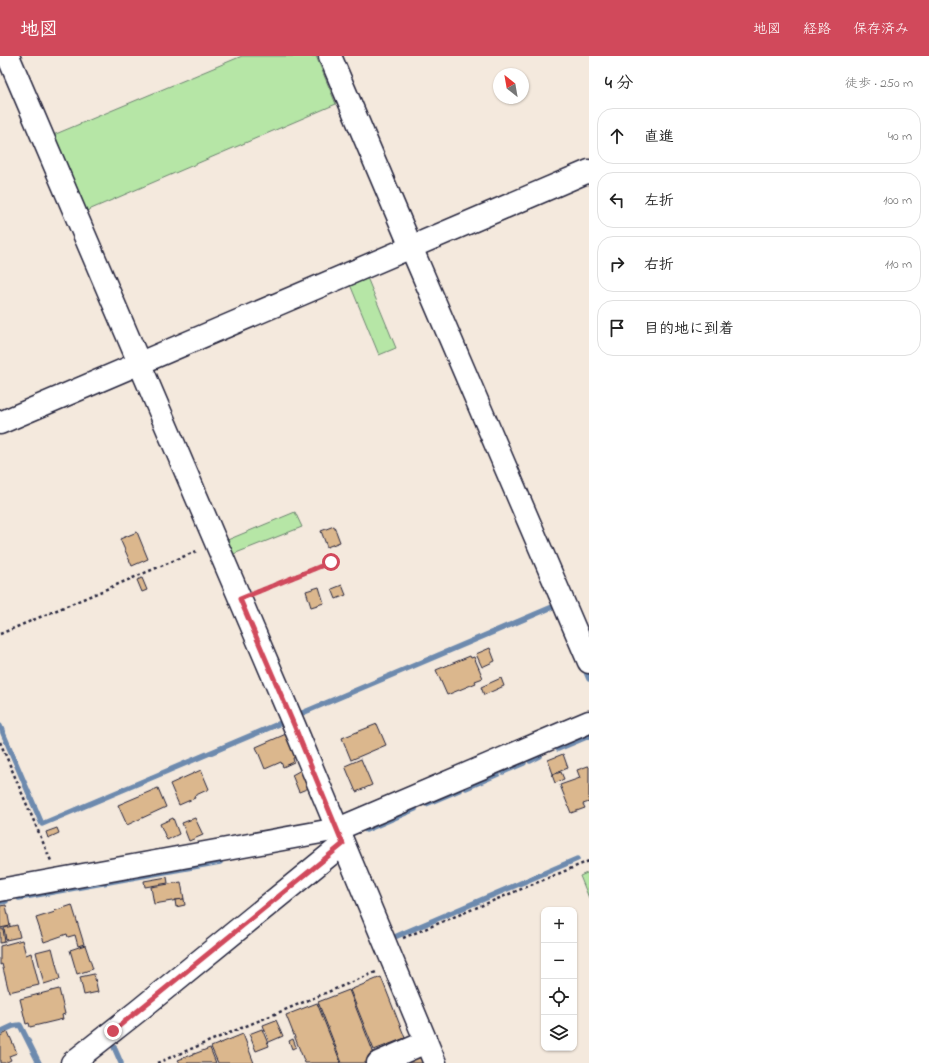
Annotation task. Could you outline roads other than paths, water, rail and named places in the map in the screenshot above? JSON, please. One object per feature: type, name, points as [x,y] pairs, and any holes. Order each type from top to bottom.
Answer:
[{"type":"street","points":[[8,56],[240,599],[435,1063]]},
{"type":"street","points":[[330,56],[589,662]]},
{"type":"street","points":[[0,423],[589,171]]},
{"type":"street","points":[[0,890],[340,836],[589,722]]},
{"type":"street","points":[[72,1063],[138,1011],[340,836]]},
{"type":"street","points":[[378,1063],[426,1042]]},
{"type":"waterway","points":[[300,714],[557,605],[558,608]]},
{"type":"waterway","points":[[583,665],[589,679]]},
{"type":"waterway","points":[[0,726],[42,824],[283,722]]},
{"type":"waterway","points":[[558,749],[589,736]]},
{"type":"waterway","points":[[530,761],[540,756]]},
{"type":"waterway","points":[[503,772],[524,763]]},
{"type":"waterway","points":[[466,788],[498,774]]},
{"type":"waterway","points":[[426,804],[459,790]]},
{"type":"waterway","points":[[366,830],[415,809]]},
{"type":"waterway","points":[[397,936],[577,859]]},
{"type":"waterway","points":[[19,898],[220,862]]},
{"type":"waterway","points":[[0,902],[6,901]]},
{"type":"waterway","points":[[0,1032],[13,1026],[20,1025],[39,1063]]},
{"type":"waterway","points":[[114,1047],[121,1063]]}]
